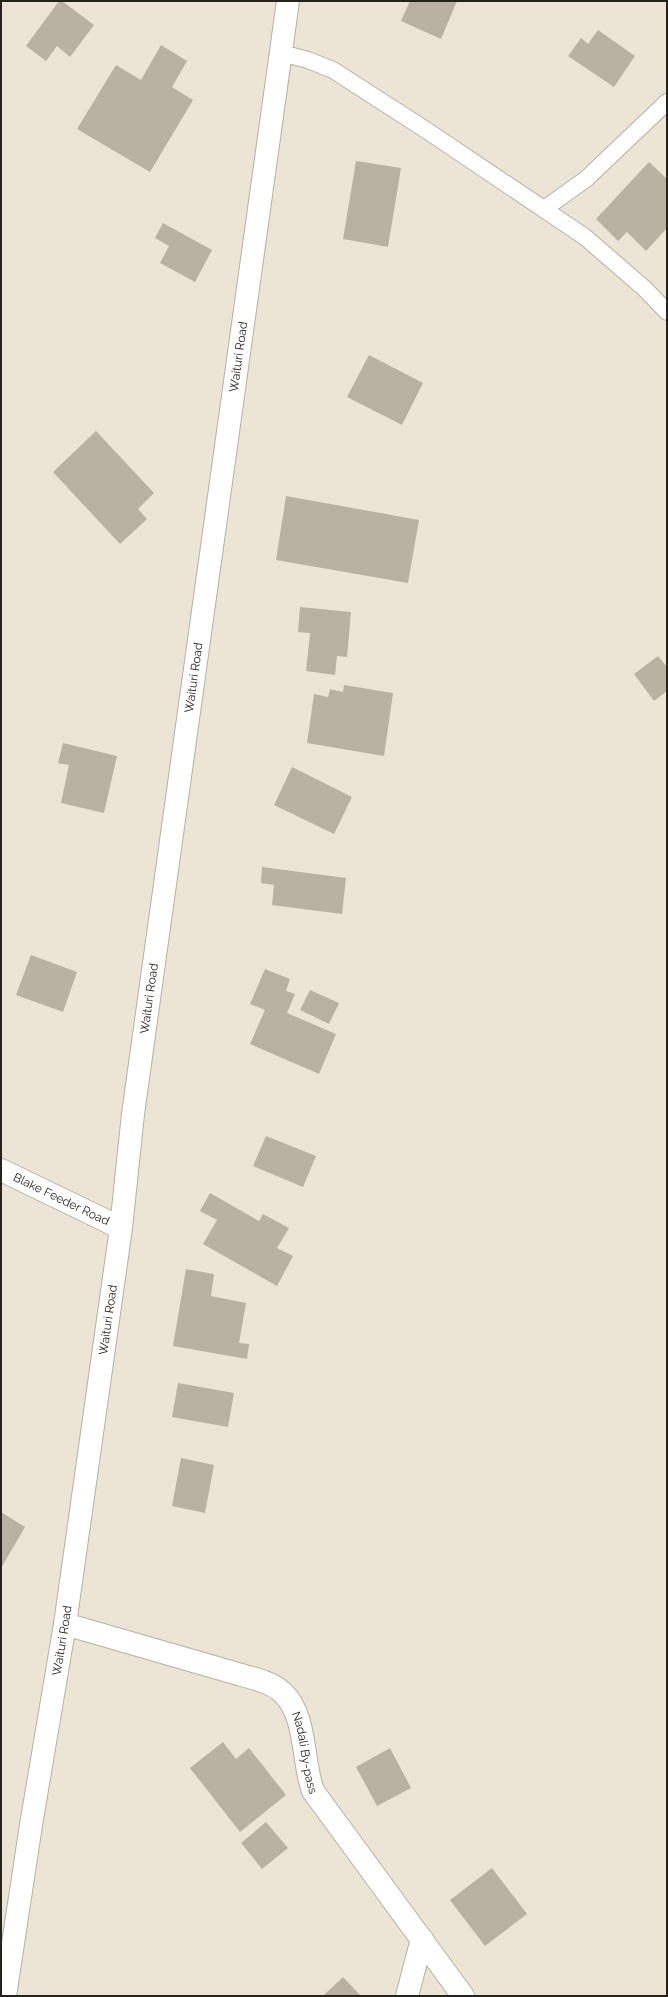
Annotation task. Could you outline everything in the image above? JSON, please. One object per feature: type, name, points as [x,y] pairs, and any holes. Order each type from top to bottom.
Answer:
[{"type":"main road","name":"Waituri Road","points":[[5,1996],[31,1825],[65,1624],[120,1228],[133,1114],[288,1]]},
{"type":"main road","name":"Blake Feeder Road","points":[[1,1170],[120,1228]]},
{"type":"main road","name":"Nadali By-pass","points":[[65,1624],[238,1674],[262,1682],[282,1692],[291,1704],[298,1718],[308,1776],[313,1791],[463,1996]]},
{"type":"main road","points":[[407,1996],[422,1939]]},
{"type":"lane","points":[[281,53],[308,60],[333,70],[544,209],[585,237],[613,260],[667,312]]},
{"type":"lane","points":[[544,209],[586,179],[667,102]]},
{"type":"building","points":[[59,1],[62,1],[94,25],[70,57],[57,46],[46,61],[26,46]]},
{"type":"building","points":[[410,1],[457,1],[441,39],[401,21]]},
{"type":"building","points":[[598,30],[635,56],[614,87],[568,56],[581,38],[588,44]]},
{"type":"building","points":[[161,45],[187,61],[172,87],[193,100],[150,172],[77,129],[116,65],[141,80]]},
{"type":"building","points":[[356,161],[401,168],[388,247],[343,239]]},
{"type":"building","points":[[649,162],[667,179],[667,228],[646,251],[627,232],[618,241],[596,219]]},
{"type":"building","points":[[163,223],[212,250],[195,282],[160,263],[169,246],[155,238]]},
{"type":"building","points":[[369,355],[423,383],[402,425],[347,397]]},
{"type":"building","points":[[96,431],[154,493],[138,509],[147,519],[120,544],[53,472]]},
{"type":"building","points":[[286,496],[419,520],[408,583],[276,560]]},
{"type":"building","points":[[300,607],[351,612],[347,657],[337,656],[335,675],[306,671],[310,633],[298,632]]},
{"type":"building","points":[[658,656],[667,667],[667,691],[654,701],[634,674]]},
{"type":"building","points":[[344,685],[393,693],[384,756],[307,743],[314,694],[328,697],[330,689],[343,692]]},
{"type":"building","points":[[63,743],[117,756],[104,813],[61,803],[69,765],[58,763]]},
{"type":"building","points":[[292,767],[352,797],[334,834],[274,805]]},
{"type":"building","points":[[262,867],[346,878],[342,914],[272,905],[274,885],[261,883]]},
{"type":"building","points":[[31,955],[77,972],[63,1012],[16,995]]},
{"type":"building","points":[[265,969],[290,979],[286,991],[295,994],[287,1013],[336,1034],[319,1074],[250,1044],[265,1010],[250,1004]]},
{"type":"building","points":[[310,990],[339,1003],[329,1024],[300,1010]]},
{"type":"building","points":[[266,1136],[316,1156],[303,1187],[253,1166]]},
{"type":"building","points":[[210,1193],[259,1221],[263,1214],[289,1228],[277,1248],[293,1256],[277,1286],[203,1244],[217,1220],[200,1211]]},
{"type":"building","points":[[186,1269],[214,1274],[211,1296],[246,1303],[239,1343],[249,1344],[247,1359],[173,1346]]},
{"type":"building","points":[[178,1383],[234,1393],[228,1427],[172,1417]]},
{"type":"building","points":[[181,1458],[214,1465],[205,1513],[172,1506]]},
{"type":"building","points":[[1,1512],[25,1527],[1,1568]]},
{"type":"building","points":[[223,1742],[236,1759],[249,1748],[286,1795],[240,1832],[190,1768]]},
{"type":"building","points":[[390,1748],[411,1788],[377,1806],[356,1767]]},
{"type":"building","points":[[266,1822],[288,1848],[262,1869],[241,1843]]},
{"type":"building","points":[[492,1868],[527,1914],[485,1946],[450,1900]]},
{"type":"building","points":[[343,1977],[361,1996],[323,1996]]}]
